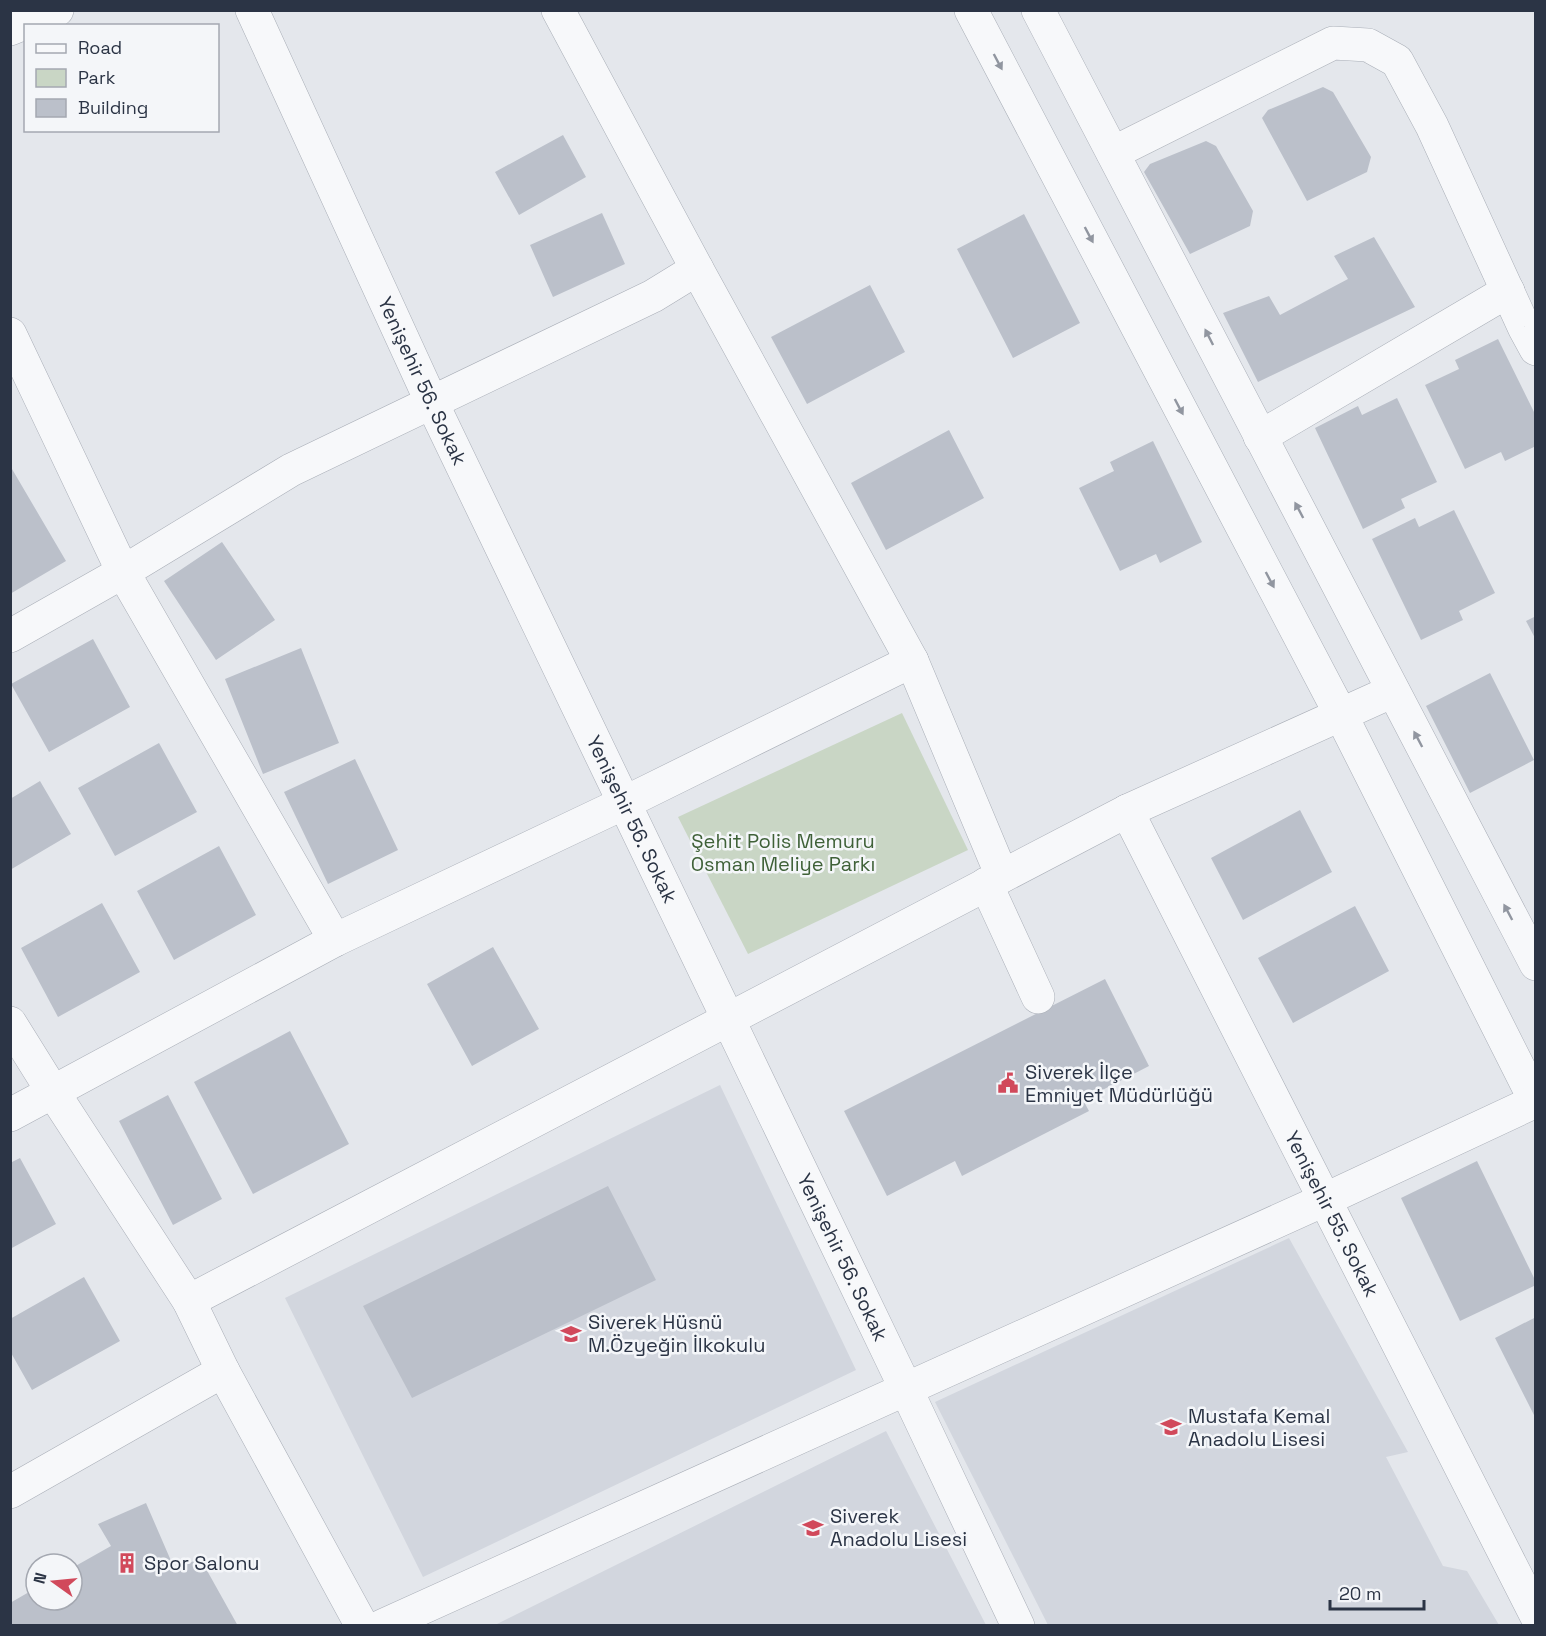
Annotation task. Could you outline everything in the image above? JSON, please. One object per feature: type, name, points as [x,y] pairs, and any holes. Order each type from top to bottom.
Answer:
[{"type":"street","points":[[10,29],[57,10]]},
{"type":"street","name":"Yenişehir 56. Sokak","points":[[252,10],[432,403],[1018,1626]]},
{"type":"street","points":[[558,10],[912,661],[1038,997]]},
{"type":"street","points":[[382,1626],[1324,1200],[1536,1101],[1341,715],[971,10]]},
{"type":"street","points":[[1038,10],[1536,964]]},
{"type":"street","points":[[1113,153],[1333,43],[1368,45],[1396,61],[1432,126],[1536,349]]},
{"type":"street","points":[[10,636],[123,572],[291,470],[653,296],[697,268]]},
{"type":"street","points":[[1260,437],[1508,291]]},
{"type":"street","points":[[10,333],[123,572],[335,940]]},
{"type":"street","points":[[10,1115],[335,940],[624,803],[912,661]]},
{"type":"street","points":[[189,1301],[1127,811],[1393,692]]},
{"type":"street","name":"Yenişehir 55. Sokak","points":[[1127,811],[1536,1615]]},
{"type":"street","points":[[10,1023],[189,1301],[223,1371],[362,1626]]},
{"type":"street","points":[[10,1492],[223,1371]]},
{"type":"shaded area","name":"Siverek Hüsnü M.Özyeğin İlkokulu","points":[[720,1085],[856,1370],[423,1577],[285,1298]]},
{"type":"shaded area","name":"Mustafa Kemal Anadolu Lisesi","points":[[1289,1238],[1408,1452],[1386,1457],[1443,1566],[1467,1571],[1499,1625],[1048,1625],[935,1402]]},
{"type":"shaded area","name":"Siverek Anadolu Lisesi","points":[[886,1431],[986,1625],[495,1625]]},
{"type":"green space","name":"Şehit Polis Memuru Osman Meliye Parkı","points":[[902,713],[968,850],[748,954],[678,817]]},
{"type":"building","points":[[1323,87],[1333,92],[1371,157],[1367,172],[1307,201],[1262,118],[1268,110]]},
{"type":"building","points":[[563,135],[586,177],[519,215],[495,172]]},
{"type":"building","points":[[1206,141],[1216,146],[1253,211],[1250,226],[1190,254],[1144,172],[1150,164]]},
{"type":"building","points":[[602,213],[625,264],[553,297],[530,245]]},
{"type":"building","points":[[1024,214],[1080,323],[1013,358],[957,249]]},
{"type":"building","points":[[1374,237],[1415,307],[1258,382],[1223,313],[1269,296],[1280,315],[1348,279],[1334,256]]},
{"type":"building","points":[[870,285],[905,352],[807,404],[771,337]]},
{"type":"building","points":[[1498,339],[1536,416],[1536,446],[1505,461],[1501,452],[1465,469],[1425,385],[1459,369],[1455,360]]},
{"type":"building","points":[[1397,398],[1437,482],[1401,499],[1405,508],[1363,529],[1315,428],[1358,406],[1362,415]]},
{"type":"building","points":[[949,430],[984,498],[886,550],[851,483]]},
{"type":"building","points":[[1153,441],[1202,542],[1160,563],[1156,554],[1120,571],[1079,488],[1114,471],[1110,462]]},
{"type":"building","points":[[12,469],[66,561],[10,594],[10,470]]},
{"type":"building","points":[[1454,510],[1495,593],[1459,611],[1463,620],[1421,640],[1372,539],[1415,518],[1419,527]]},
{"type":"building","points":[[222,542],[275,620],[216,660],[164,581]]},
{"type":"building","points":[[1536,616],[1536,640],[1526,621]]},
{"type":"building","points":[[93,639],[130,707],[49,752],[11,684]]},
{"type":"building","points":[[301,648],[339,743],[263,774],[225,679]]},
{"type":"building","points":[[1490,673],[1534,760],[1470,793],[1426,706]]},
{"type":"building","points":[[159,743],[197,812],[115,856],[78,788]]},
{"type":"building","points":[[355,759],[398,850],[328,884],[284,792]]},
{"type":"building","points":[[40,781],[71,834],[10,870],[10,799]]},
{"type":"building","points":[[1300,810],[1332,872],[1243,920],[1211,858]]},
{"type":"building","points":[[219,846],[256,915],[174,960],[137,891]]},
{"type":"building","points":[[102,903],[140,972],[58,1017],[21,948]]},
{"type":"building","points":[[1355,906],[1389,971],[1293,1023],[1258,958]]},
{"type":"building","points":[[493,947],[539,1029],[472,1066],[427,984]]},
{"type":"building","name":"Siverek İlçe Emniyet Müdürlüğü","points":[[1105,979],[1149,1066],[1083,1100],[1089,1111],[962,1176],[955,1161],[887,1196],[844,1111]]},
{"type":"building","points":[[290,1031],[349,1144],[253,1194],[194,1082]]},
{"type":"building","points":[[168,1095],[222,1199],[173,1225],[119,1121]]},
{"type":"building","points":[[20,1158],[56,1224],[10,1249],[10,1163]]},
{"type":"building","points":[[1477,1161],[1536,1285],[1460,1321],[1401,1198]]},
{"type":"building","points":[[608,1186],[656,1280],[412,1398],[363,1306]]},
{"type":"building","points":[[84,1277],[120,1341],[32,1390],[10,1351],[10,1319]]},
{"type":"building","points":[[1536,1317],[1536,1419],[1495,1338]]},
{"type":"building","name":"Spor Salonu","points":[[146,1503],[175,1570],[200,1558],[238,1626],[10,1626],[10,1603],[24,1595],[24,1612],[84,1612],[84,1561],[111,1546],[98,1524]]},
{"type":"place","name":"Siverek İlçe Emniyet Müdürlüğü","points":[[1008,1083]]},
{"type":"place","name":"Siverek Hüsnü M.Özyeğin İlkokulu","points":[[571,1334]]},
{"type":"place","name":"Mustafa Kemal Anadolu Lisesi","points":[[1171,1427]]},
{"type":"place","name":"Siverek Anadolu Lisesi","points":[[813,1528]]},
{"type":"place","name":"Spor Salonu","points":[[127,1563]]}]
